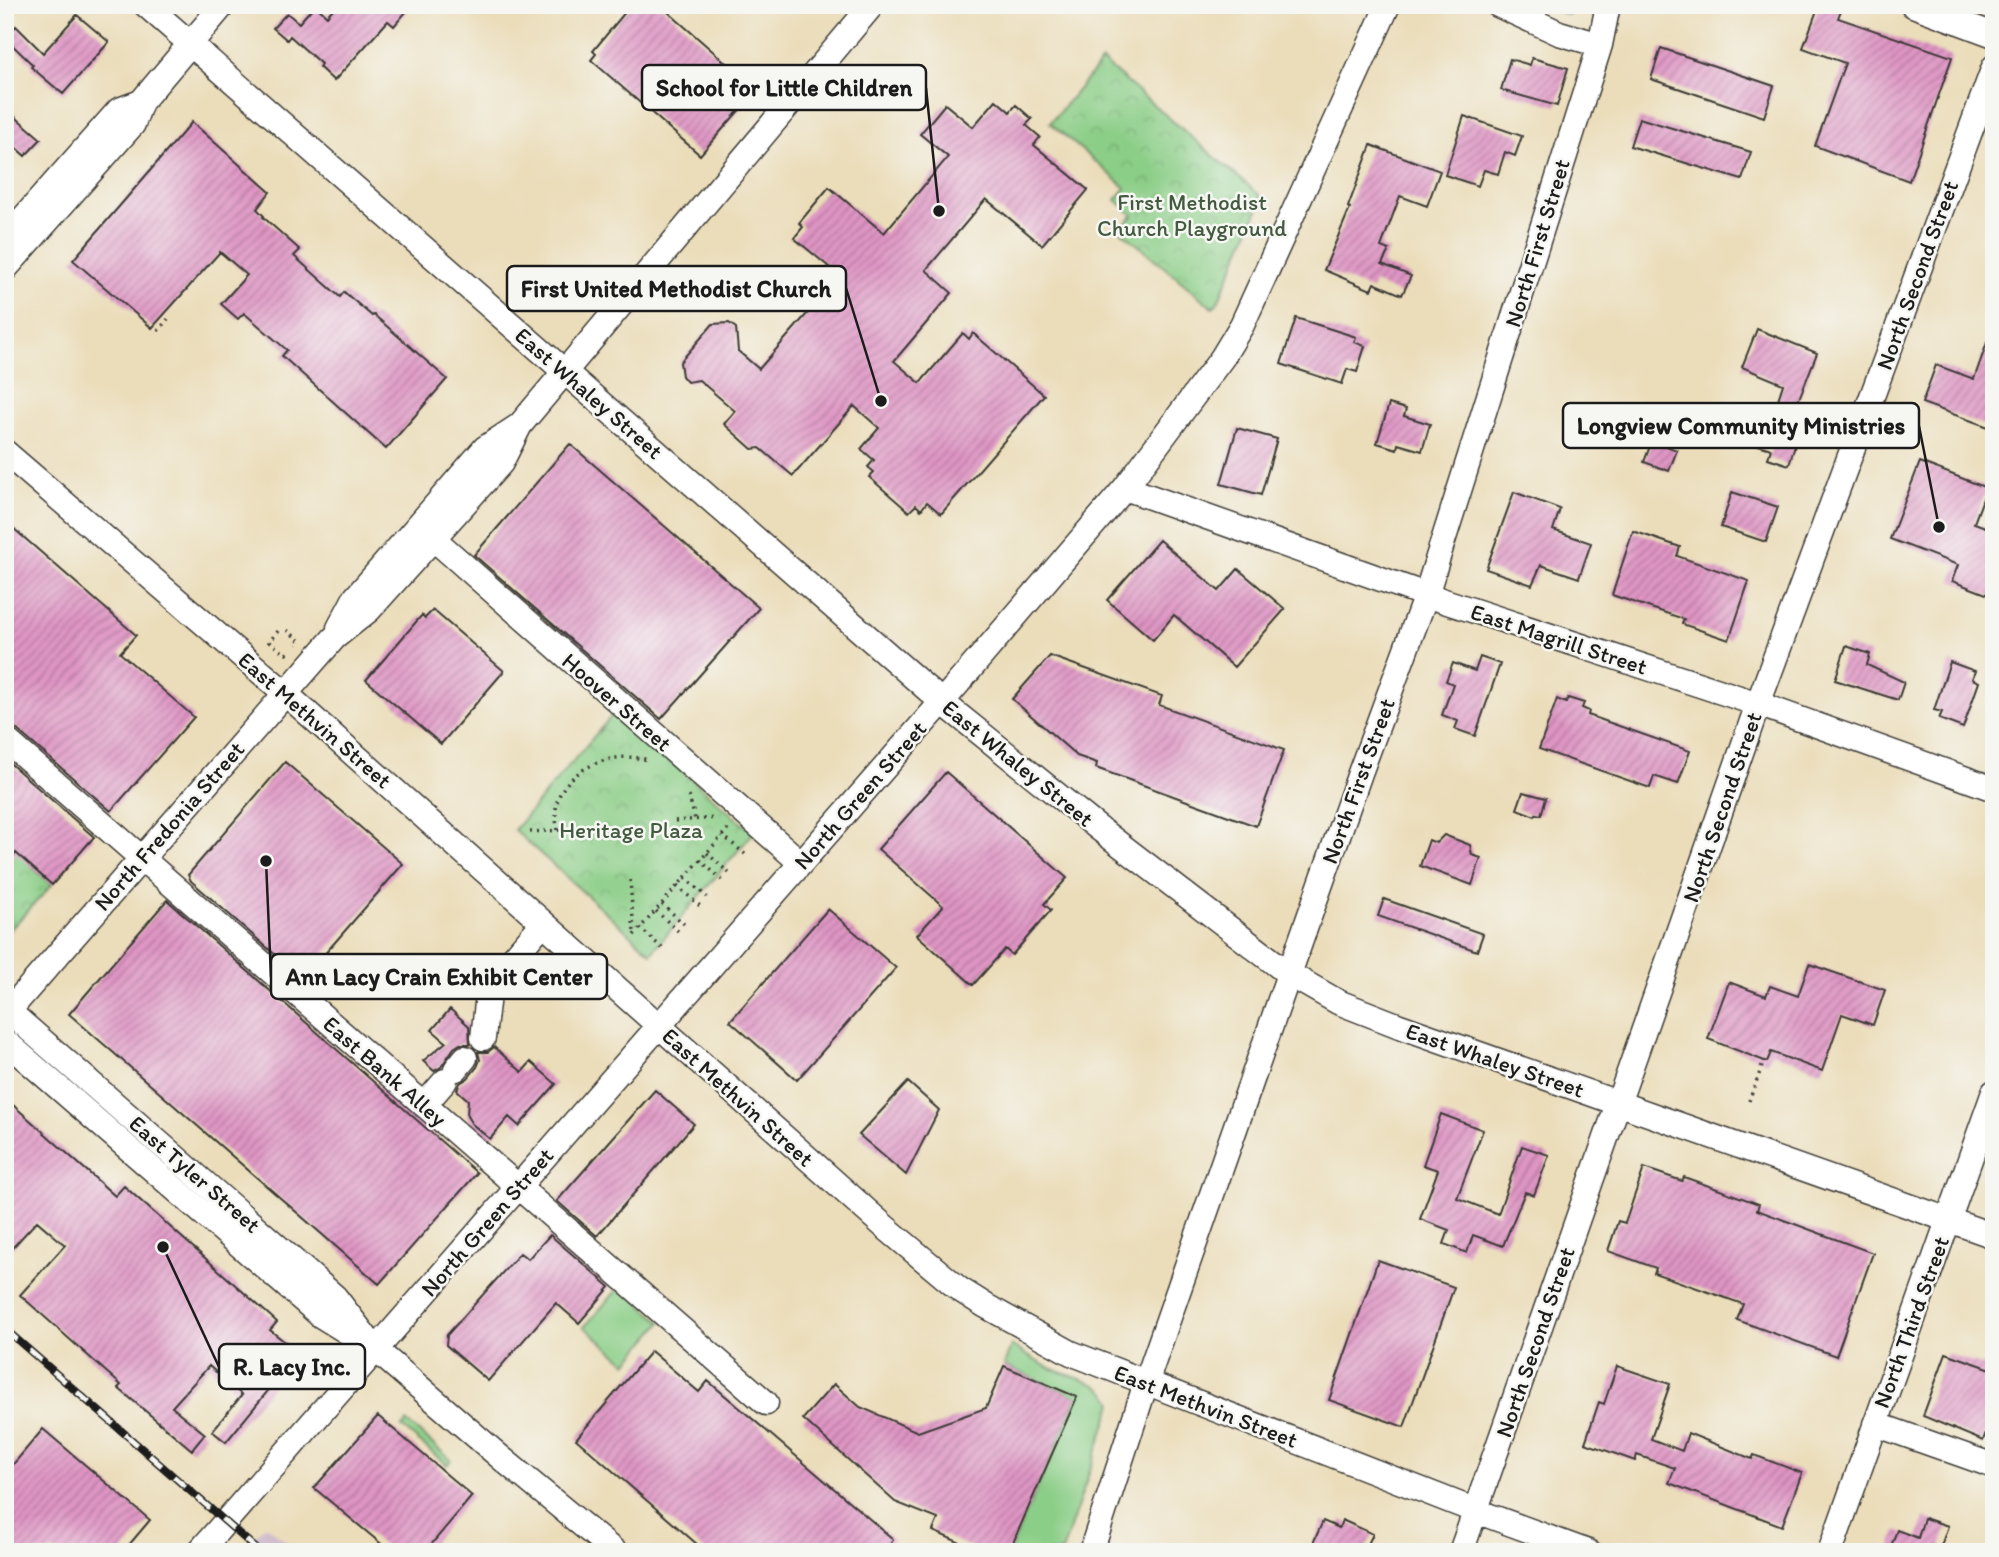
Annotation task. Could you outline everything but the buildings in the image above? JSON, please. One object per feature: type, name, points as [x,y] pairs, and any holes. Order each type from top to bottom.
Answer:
[{"type":"street","name":"East Whaley Street","points":[[146,5],[942,702],[1097,827],[1289,974],[1338,1002],[1397,1025],[1994,1236]]},
{"type":"street","points":[[5,269],[134,124],[141,102],[223,5]]},
{"type":"street","name":"North Green Street","points":[[199,1552],[942,702],[1125,488],[1222,358],[1241,325],[1388,5]]},
{"type":"street","points":[[1498,5],[1559,33],[1600,45]]},
{"type":"street","name":"North First Street","points":[[1091,1552],[1146,1383],[1289,974],[1426,595],[1600,45],[1608,5]]},
{"type":"street","points":[[1913,5],[1994,35]]},
{"type":"street","name":"North Fredonia Street","points":[[6,1011],[334,638],[369,610],[501,463],[520,425],[864,8]]},
{"type":"street","name":"North Second Street","points":[[1461,1552],[1758,704],[1994,67]]},
{"type":"street","points":[[5,239],[119,110],[141,102]]},
{"type":"street","name":"North Fredonia Street","points":[[334,638],[355,598],[485,448],[520,425]]},
{"type":"street","name":"East Methvin Street","points":[[5,452],[285,693],[863,1209],[960,1289],[1041,1338],[1146,1383],[1588,1552]]},
{"type":"street","name":"East Magrill Street","points":[[1125,488],[1426,595],[1758,704],[1994,789]]},
{"type":"street","name":"Hoover Street","points":[[434,539],[801,863]]},
{"type":"street","name":"East Bank Alley","points":[[5,739],[766,1403]]},
{"type":"street","points":[[483,1038],[489,986],[543,923]]},
{"type":"street","name":"East Tyler Street","points":[[6,1011],[335,1297],[375,1349]]},
{"type":"street","name":"East Tyler Street","points":[[5,1041],[320,1315],[375,1349],[615,1552]]},
{"type":"street","points":[[424,1105],[455,1069]]},
{"type":"street","name":"North Third Street","points":[[1830,1552],[1994,1092]]},
{"type":"street","points":[[1875,1424],[1994,1466]]},
{"type":"path","points":[[158,331],[168,320]]},
{"type":"path","points":[[278,631],[270,642],[286,654],[299,641],[287,630]]},
{"type":"path","points":[[556,830],[556,812],[561,792],[582,771],[612,758],[628,757],[651,761]]},
{"type":"path","points":[[685,789],[695,819]]},
{"type":"path","points":[[675,821],[722,817]]},
{"type":"path","points":[[630,880],[634,935],[730,826]]},
{"type":"path","points":[[530,832],[577,828]]},
{"type":"path","points":[[722,835],[745,855]]},
{"type":"path","points":[[707,853],[729,873]]},
{"type":"path","points":[[700,860],[722,880]]},
{"type":"path","points":[[685,878],[708,897]]},
{"type":"path","points":[[677,886],[700,906]]},
{"type":"path","points":[[662,904],[684,924]]},
{"type":"path","points":[[656,911],[678,931]]},
{"type":"path","points":[[640,928],[663,949]]},
{"type":"path","points":[[1749,1101],[1764,1061]]},
{"type":"shaded area","points":[[265,1525],[300,1552],[245,1552],[243,1550]]},
{"type":"green space","points":[[1543,5],[1582,5],[1580,9],[1567,15]]},
{"type":"green space","name":"First Methodist Church Playground","points":[[1102,61],[1263,198],[1213,308],[1120,230],[1133,215],[1116,200],[1126,188],[1050,123]]},
{"type":"green space","name":"Heritage Plaza","points":[[615,712],[753,833],[651,953],[514,830]]},
{"type":"green space","points":[[5,847],[19,848],[33,868],[52,885],[5,935]]},
{"type":"green space","points":[[620,1287],[662,1322],[627,1363],[584,1327]]},
{"type":"green space","points":[[1011,1345],[1045,1366],[1094,1385],[1109,1396],[1113,1403],[1062,1552],[1009,1552],[1077,1397],[1004,1366]]},
{"type":"green space","points":[[407,1422],[451,1460],[447,1465],[402,1427]]},
{"type":"railway","points":[[5,1329],[260,1552]]},
{"type":"place","name":"School for Little Children","points":[[939,211]]},
{"type":"place","name":"First United Methodist Church","points":[[881,401]]},
{"type":"place","name":"Longview Community Ministries","points":[[1939,527]]},
{"type":"place","name":"Ann Lacy Crain Exhibit Center","points":[[266,861]]},
{"type":"place","name":"R. Lacy Inc.","points":[[163,1247]]}]
